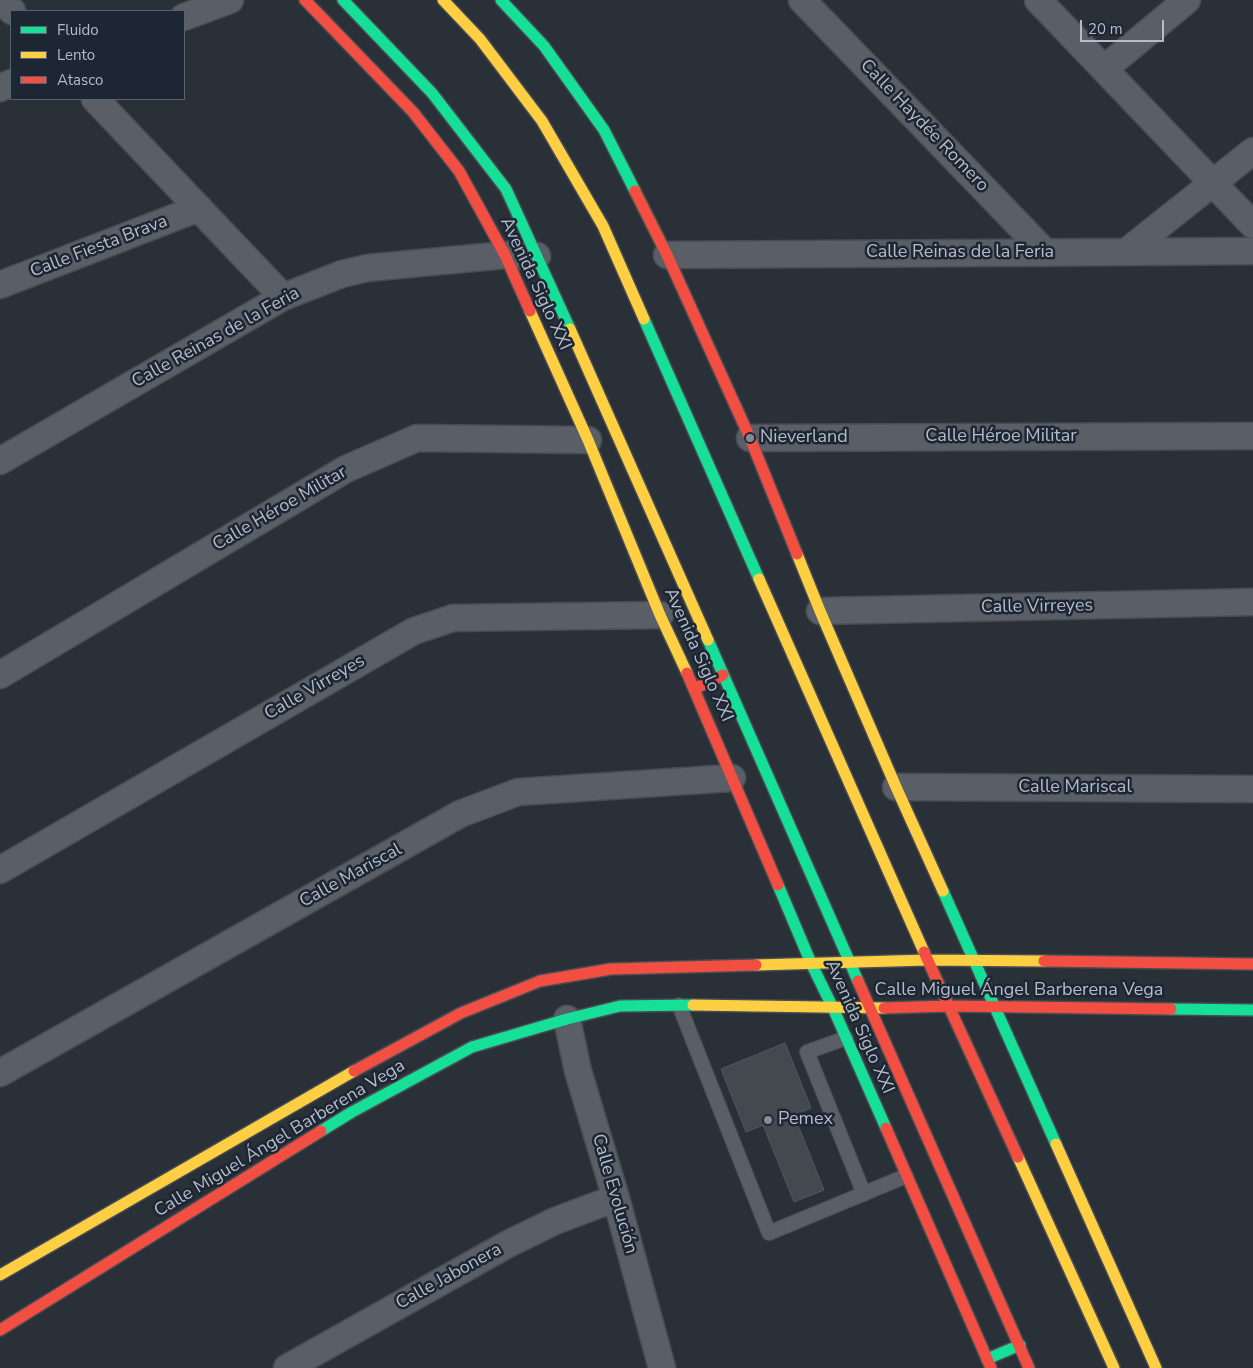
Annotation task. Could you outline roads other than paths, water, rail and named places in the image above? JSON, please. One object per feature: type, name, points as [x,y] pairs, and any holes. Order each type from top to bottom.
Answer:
[{"type":"main road","name":"Avenida Siglo XXI","points":[[305,0],[413,112],[459,171],[505,255],[588,440],[660,615],[694,689],[811,963],[833,1008],[989,1364]]},
{"type":"main road","name":"Avenida Siglo XXI","points":[[343,0],[432,93],[506,189],[558,300],[1030,1368]]},
{"type":"main road","points":[[443,0],[480,38],[542,121],[602,226],[927,960],[1114,1368]]},
{"type":"main road","points":[[501,0],[544,46],[604,130],[667,254],[750,438],[820,612],[896,787],[1156,1368]]},
{"type":"main road","points":[[694,689],[723,675]]},
{"type":"main road","name":"Calle Miguel Ángel Barberena Vega","points":[[0,1275],[334,1082],[461,1013],[540,981],[611,970],[927,960],[1253,964]]},
{"type":"main road","name":"Calle Miguel Ángel Barberena Vega","points":[[0,1330],[352,1112],[472,1047],[567,1019],[620,1006],[679,1005],[872,1009],[995,1006],[1253,1010]]},
{"type":"main road","points":[[989,1364],[1020,1345]]},
{"type":"street","points":[[1,0],[11,10]]},
{"type":"street","points":[[185,17],[230,0]]},
{"type":"street","name":"Calle Haydée Romero","points":[[802,0],[1046,253]]},
{"type":"street","points":[[1038,0],[1253,225]]},
{"type":"street","points":[[1104,69],[1187,0]]},
{"type":"street","points":[[96,100],[283,297]]},
{"type":"street","points":[[1126,252],[1253,151]]},
{"type":"street","name":"Calle Fiesta Brava","points":[[0,286],[199,208]]},
{"type":"street","name":"Calle Reinas de la Feria","points":[[667,254],[1253,251]]},
{"type":"street","name":"Calle Reinas de la Feria","points":[[0,461],[283,297],[342,274],[367,268],[505,255],[537,256]]},
{"type":"street","name":"Calle Héroe Militar","points":[[750,438],[1253,436]]},
{"type":"street","name":"Calle Héroe Militar","points":[[0,675],[346,470],[417,438],[588,440]]},
{"type":"street","name":"Calle Virreyes","points":[[820,612],[1253,602]]},
{"type":"street","name":"Calle Virreyes","points":[[0,870],[414,631],[453,618],[660,615]]},
{"type":"street","name":"Calle Mariscal","points":[[0,1073],[460,814],[518,792],[732,778]]},
{"type":"street","name":"Calle Mariscal","points":[[896,787],[1253,789]]},
{"type":"street","name":"Calle Evolución","points":[[567,1019],[578,1071],[616,1198],[656,1366]]},
{"type":"street","name":"Calle Jabonera","points":[[287,1368],[508,1244],[555,1221],[616,1198]]},
{"type":"lane","points":[[679,1005],[769,1233],[906,1176]]},
{"type":"lane","points":[[846,1038],[807,1052],[864,1194]]},
{"type":"place","name":"Nieverland","points":[[750,438]]},
{"type":"place","name":"Pemex","points":[[768,1120]]}]
